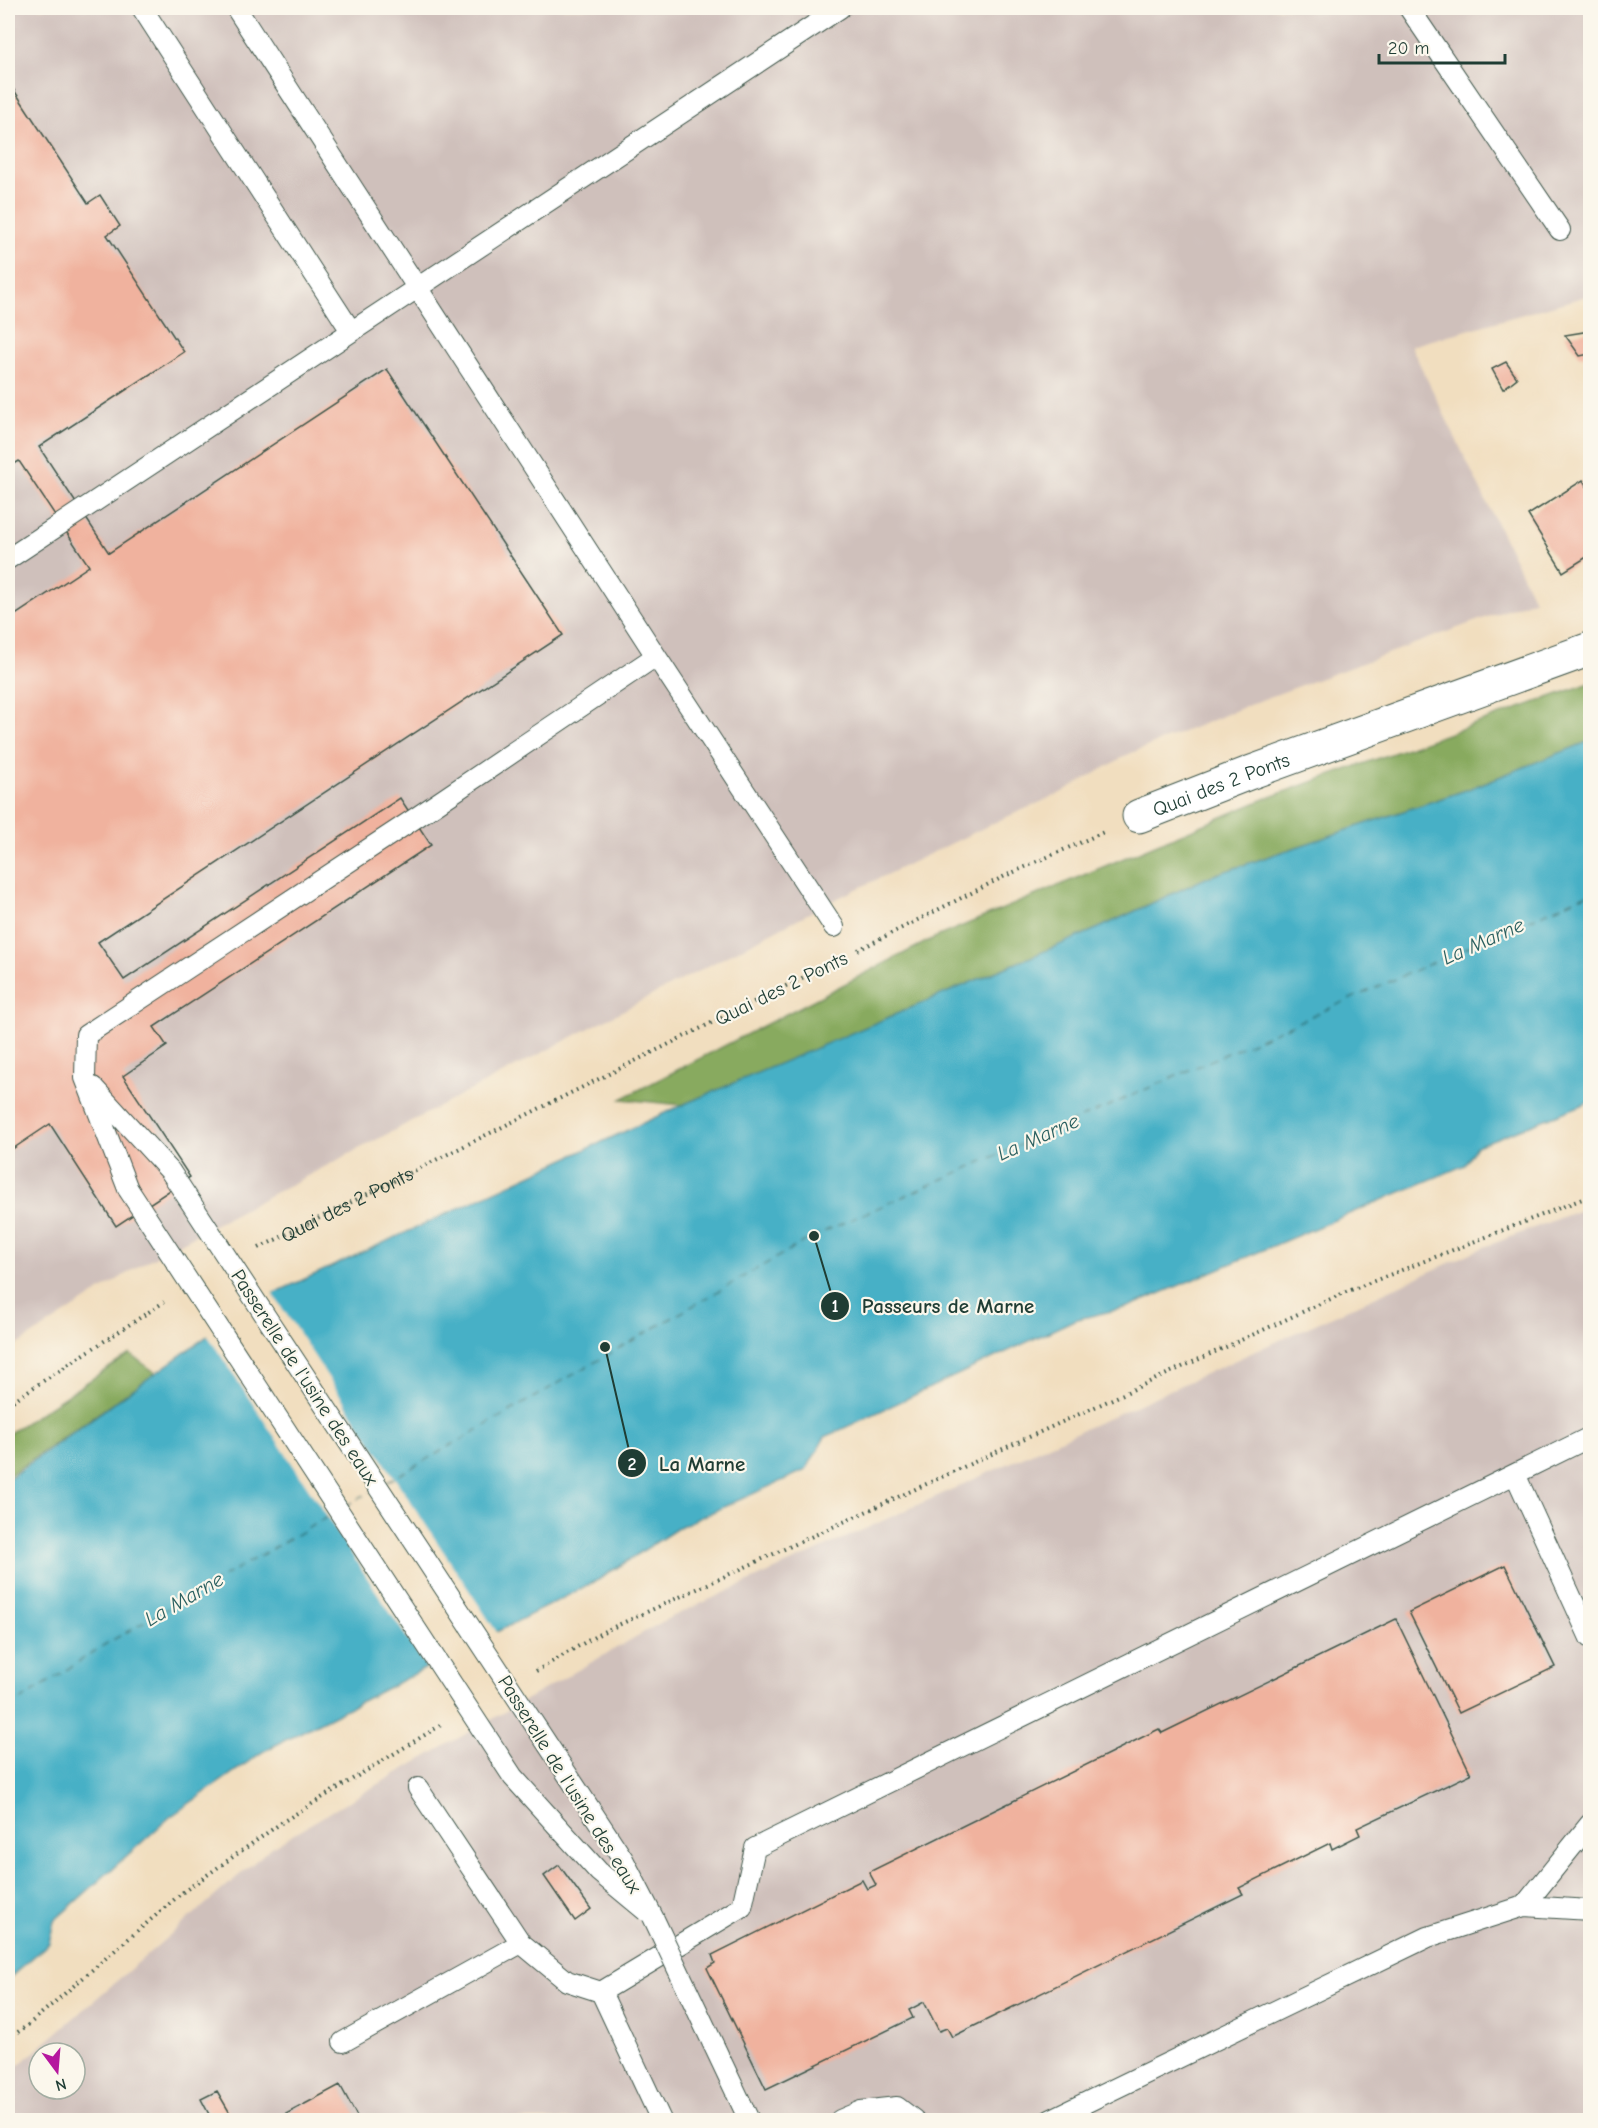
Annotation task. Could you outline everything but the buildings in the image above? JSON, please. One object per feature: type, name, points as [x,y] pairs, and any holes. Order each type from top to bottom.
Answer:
[{"type":"street","name":"Quai des 2 Ponts","points":[[1139,816],[1249,773],[1590,649]]},
{"type":"lane","points":[[142,8],[351,331]]},
{"type":"lane","points":[[236,8],[834,927]]},
{"type":"lane","points":[[8,559],[840,8]]},
{"type":"lane","points":[[1409,8],[1560,230]]},
{"type":"lane","points":[[85,1078],[86,1035],[656,656]]},
{"type":"lane","name":"Passerelle de l'usine des eaux","points":[[85,1078],[170,1171],[623,1859],[653,1917]]},
{"type":"lane","name":"Passerelle de l'usine des eaux","points":[[85,1078],[128,1190],[513,1777],[599,1872],[653,1917]]},
{"type":"lane","points":[[601,1992],[742,1907],[755,1848],[1590,1437]]},
{"type":"lane","points":[[1515,1474],[1590,1638]]},
{"type":"lane","points":[[418,1788],[521,1943],[567,1981],[601,1992],[661,2121]]},
{"type":"lane","points":[[1524,1906],[1590,1824]]},
{"type":"lane","points":[[1050,2121],[1428,1937],[1524,1906],[1590,1910]]},
{"type":"lane","points":[[653,1917],[748,2121]]},
{"type":"lane","points":[[343,2042],[521,1943]]},
{"type":"lane","points":[[840,2121],[861,2111],[897,2107],[914,2121]]},
{"type":"path","name":"Quai des 2 Ponts","points":[[855,952],[1005,876],[1139,816]]},
{"type":"path","name":"Quai des 2 Ponts","points":[[248,1253],[844,957]]},
{"type":"path","points":[[533,1672],[603,1632],[1346,1292],[1590,1196]]},
{"type":"path","points":[[8,1404],[172,1297]]},
{"type":"path","points":[[8,2039],[28,2025],[183,1892],[284,1821],[444,1724]]},
{"type":"shaded area","points":[[8,8],[1590,8],[1590,295],[1411,346],[1534,600],[1264,699],[1129,754],[1059,794],[832,901],[223,1220],[140,1265],[8,1351]]},
{"type":"shaded area","points":[[1590,1206],[1590,2120],[8,2120],[8,2072],[27,2058],[27,2101],[87,2101],[87,2041],[47,2041],[273,1846],[667,1619],[1482,1248]]},
{"type":"green space","points":[[1590,683],[1590,741],[1466,790],[1208,877],[1099,928],[682,1105],[621,1099],[934,938],[1267,798]]},
{"type":"green space","points":[[130,1354],[156,1373],[8,1476],[8,1434]]},
{"type":"water","name":"La Marne","points":[[1590,741],[1590,1102],[1476,1146],[1465,1165],[1128,1307],[1074,1320],[825,1437],[806,1470],[681,1526],[598,1580],[264,1751],[170,1817],[54,1921],[49,1943],[8,1979],[8,1479],[255,1302],[682,1105],[1099,928],[1208,877],[1466,790]]},
{"type":"pier","points":[[271,1291],[498,1634],[428,1670],[206,1333],[254,1299]]},
{"type":"ferry route","points":[[387,1482],[814,1236],[1590,893]]},
{"type":"ferry route","points":[[345,1506],[370,1492]]},
{"type":"ferry route","points":[[8,1709],[104,1645],[331,1515]]},
{"type":"place","name":"Passeurs de Marne","points":[[814,1236]]},
{"type":"place","name":"La Marne","points":[[605,1347]]}]
